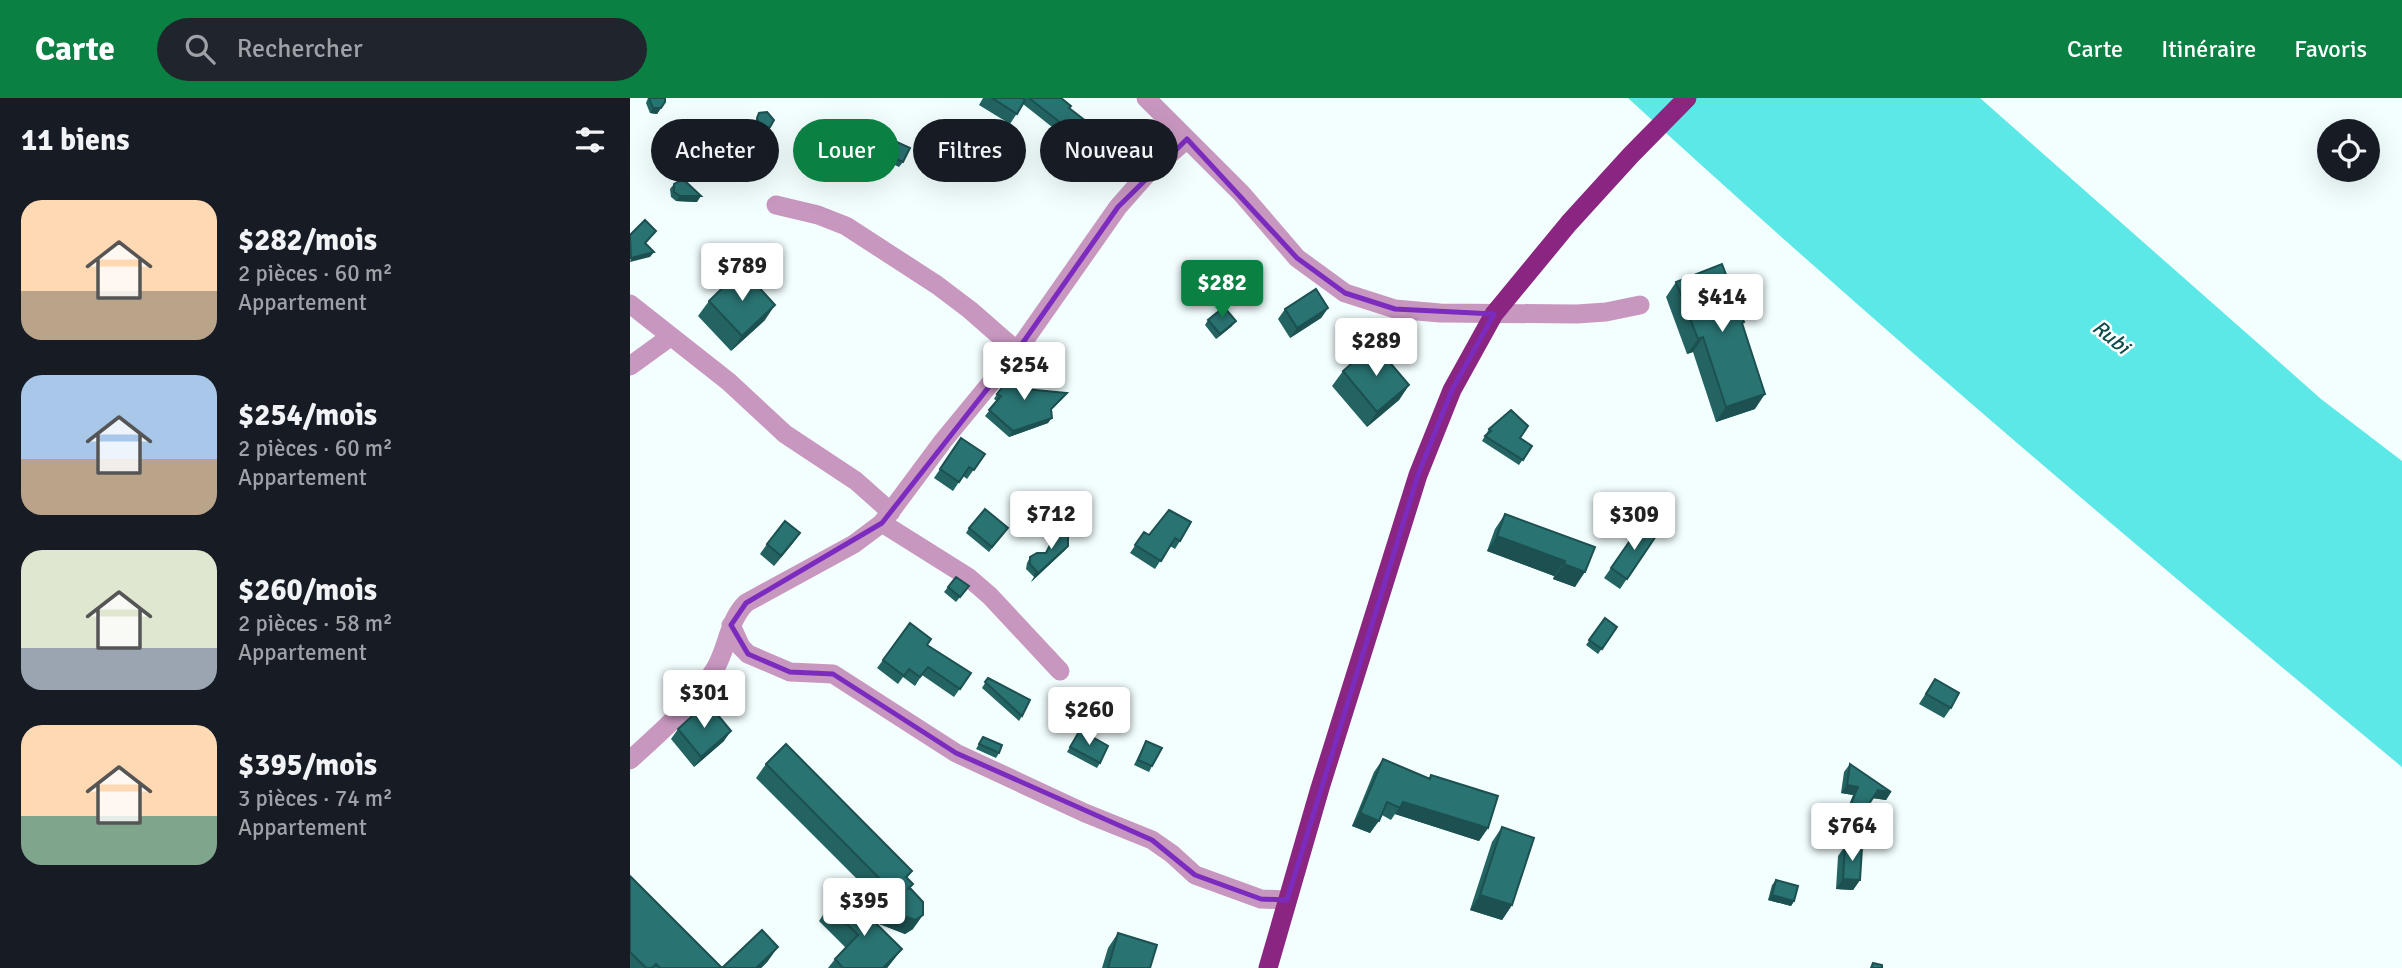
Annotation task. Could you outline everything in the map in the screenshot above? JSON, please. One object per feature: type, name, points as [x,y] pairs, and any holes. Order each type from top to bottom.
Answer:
[{"type":"highway","points":[[1268,968],[1320,788],[1418,475],[1452,390],[1494,314],[1569,223],[1686,98]]},
{"type":"street","points":[[1146,98],[1242,194],[1297,258],[1345,293],[1395,309],[1440,313],[1577,314],[1606,312],[1640,305]]},
{"type":"street","points":[[630,760],[681,713],[715,670],[737,612],[746,603],[854,544],[887,517],[943,441],[1017,351],[1118,207],[1148,173],[1186,139]]},
{"type":"street","points":[[776,205],[818,215],[846,226],[937,285],[1017,351]]},
{"type":"street","points":[[630,304],[729,382],[785,434],[856,481],[887,517],[990,596],[1060,671]]},
{"type":"street","points":[[630,366],[670,337]]},
{"type":"street","points":[[731,625],[741,647],[748,654],[790,672],[833,674],[956,752],[1085,813],[1161,845],[1195,875],[1261,899],[1287,900]]},
{"type":"street","points":[[715,670],[737,656],[748,654]]},
{"type":"highlighted area","points":[[1187,139],[1297,258],[1345,293],[1395,309],[1494,314],[1452,390],[1418,475],[1287,900],[1261,899],[1195,875],[1152,840],[956,753],[833,674],[790,672],[748,654],[731,625],[746,603],[882,523],[1017,351],[1118,207]]},
{"type":"water","name":"Rubi","points":[[1628,98],[1980,98],[2321,399],[2402,461],[2402,767],[2010,437]]},
{"type":"building","points":[[649,98],[665,98],[665,102],[661,108],[653,108]]},
{"type":"building","points":[[992,98],[1022,98],[1025,100],[1017,114]]},
{"type":"building","points":[[1029,98],[1061,98],[1083,119],[1056,119]]},
{"type":"building","points":[[767,112],[773,119],[757,119],[759,113]]},
{"type":"building","points":[[899,143],[910,148],[903,162],[899,160]]},
{"type":"building","points":[[686,182],[701,196],[680,196],[674,192],[674,184]]},
{"type":"building","points":[[645,220],[656,231],[645,243],[654,252],[631,258],[630,235]]},
{"type":"building","points":[[1722,264],[1744,322],[1742,323],[1765,394],[1726,407],[1703,337],[1698,339],[1676,282]]},
{"type":"building","points":[[742,269],[775,305],[742,336],[709,301]]},
{"type":"building","points":[[1316,289],[1328,308],[1297,328],[1285,309]]},
{"type":"building","points":[[1224,307],[1236,321],[1220,334],[1208,320]]},
{"type":"building","points":[[1374,344],[1409,385],[1377,412],[1343,371]]},
{"type":"building","points":[[1021,364],[1036,376],[1025,389],[1067,393],[1051,409],[1052,418],[1013,431],[989,410],[1001,396],[997,394]]},
{"type":"building","points":[[1511,410],[1528,426],[1520,438],[1532,446],[1523,460],[1485,436],[1491,431],[1489,429]]},
{"type":"building","points":[[961,438],[985,454],[974,470],[969,467],[959,482],[940,469]]},
{"type":"building","points":[[985,509],[1008,528],[992,547],[969,528]]},
{"type":"building","points":[[1169,510],[1191,522],[1180,541],[1175,538],[1161,561],[1135,545],[1144,532],[1149,535]]},
{"type":"building","points":[[1505,514],[1595,547],[1585,572],[1564,564],[1565,561],[1497,536]]},
{"type":"building","points":[[785,521],[800,533],[781,556],[767,544]]},
{"type":"building","points":[[1068,525],[1068,546],[1035,576],[1037,572],[1030,564],[1030,557],[1037,553],[1046,553],[1053,539]]},
{"type":"building","points":[[1641,525],[1656,536],[1627,579],[1611,568]]},
{"type":"building","points":[[956,577],[969,586],[960,597],[948,587]]},
{"type":"building","points":[[1605,618],[1617,627],[1602,649],[1589,640]]},
{"type":"building","points":[[910,623],[931,639],[927,645],[971,673],[960,689],[928,667],[920,677],[909,669],[904,676],[883,660]]},
{"type":"building","points":[[988,678],[1030,700],[1022,716],[985,682]]},
{"type":"building","points":[[1935,679],[1959,693],[1951,708],[1926,694]]},
{"type":"building","points":[[707,702],[731,731],[701,757],[678,729]]},
{"type":"building","points":[[1080,730],[1108,746],[1100,763],[1070,747]]},
{"type":"building","points":[[983,737],[1002,745],[999,753],[979,744]]},
{"type":"building","points":[[1146,741],[1162,748],[1152,766],[1138,760]]},
{"type":"building","points":[[786,744],[912,871],[906,877],[913,884],[908,889],[923,902],[923,915],[915,920],[876,906],[896,895],[766,764]]},
{"type":"building","points":[[1383,759],[1430,779],[1431,775],[1498,796],[1488,828],[1403,802],[1400,808],[1387,802],[1379,821],[1360,813]]},
{"type":"building","points":[[1850,764],[1891,792],[1878,790],[1865,810],[1851,804],[1858,787],[1847,785]]},
{"type":"building","points":[[1502,827],[1534,838],[1512,905],[1480,895]]},
{"type":"building","points":[[1845,846],[1862,847],[1860,880],[1843,879]]},
{"type":"building","points":[[630,876],[722,968],[660,968],[656,964],[652,968],[646,968],[630,952]]},
{"type":"building","points":[[1776,880],[1798,886],[1794,901],[1772,895]]},
{"type":"building","points":[[844,892],[902,949],[883,968],[843,968],[835,959],[858,935],[829,906]]},
{"type":"building","points":[[762,930],[778,947],[756,968],[722,968]]},
{"type":"building","points":[[1118,933],[1157,945],[1150,968],[1108,968]]},
{"type":"building","points":[[1873,963],[1882,965],[1882,968],[1871,968]]}]
